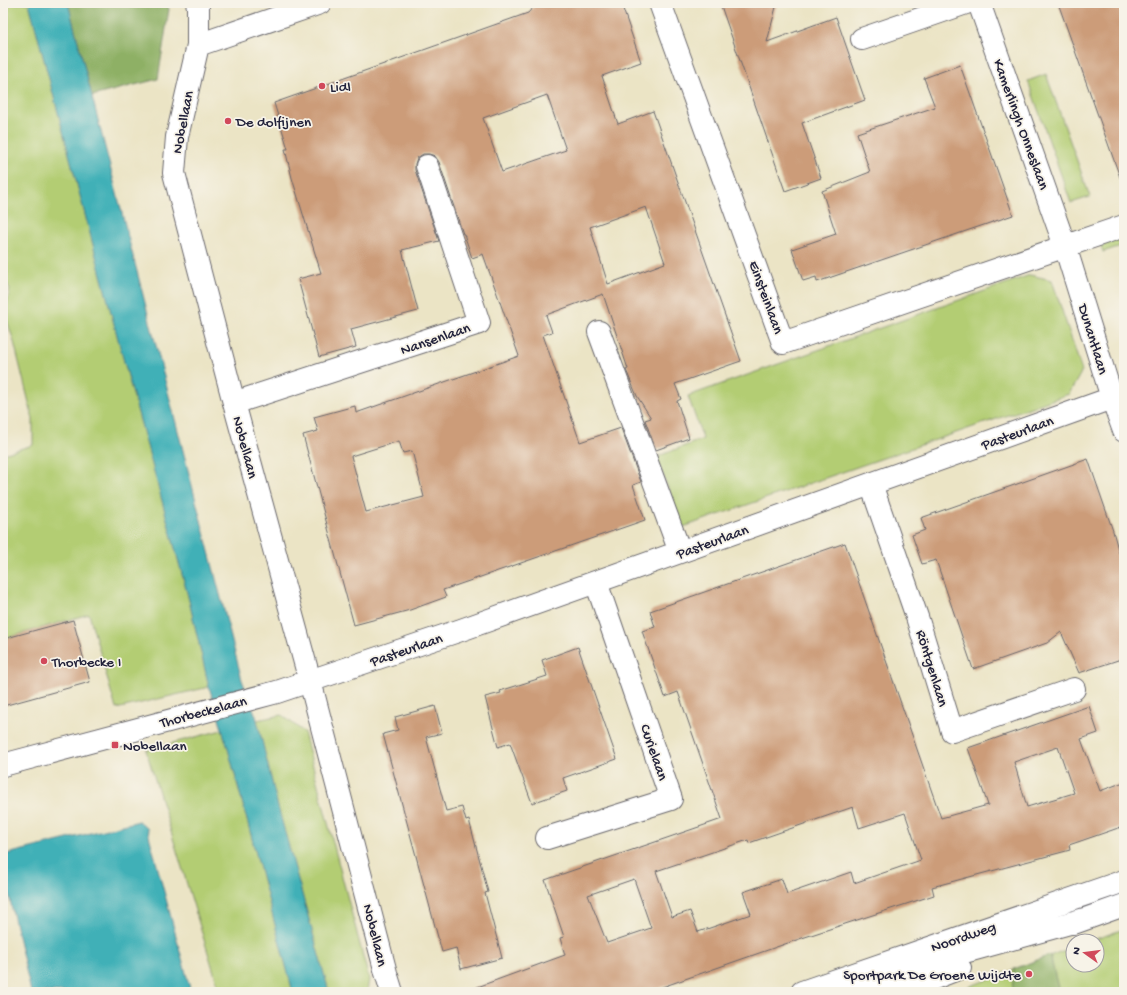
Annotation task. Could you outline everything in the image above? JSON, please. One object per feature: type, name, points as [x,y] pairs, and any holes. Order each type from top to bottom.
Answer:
[{"type":"street","name":"Nobellaan","points":[[197,3],[198,45],[176,137],[174,172],[234,403],[310,681],[387,986]]},
{"type":"street","points":[[198,45],[320,3]]},
{"type":"street","name":"Einsteinlaan","points":[[660,3],[783,343],[1124,226]]},
{"type":"street","points":[[862,39],[966,3]]},
{"type":"street","name":"Kamerlingh Onneslaan","points":[[979,3],[1065,246]]},
{"type":"street","name":"Nansenlaan","points":[[234,403],[479,323],[428,166]]},
{"type":"street","name":"Dunantlaan","points":[[1065,246],[1112,398],[1124,431]]},
{"type":"street","points":[[599,332],[680,552]]},
{"type":"street","name":"Pasteurlaan","points":[[310,681],[596,582],[1112,398]]},
{"type":"street","name":"Röntgenlaan","points":[[871,484],[917,617],[952,731],[1074,689]]},
{"type":"street","name":"Curielaan","points":[[547,838],[671,799],[596,582]]},
{"type":"street","name":"Thorbeckelaan","points":[[3,765],[277,692],[310,681]]},
{"type":"street","name":"Noordweg","points":[[802,992],[1124,880]]},
{"type":"street","name":"Noordweg","points":[[899,992],[1088,918],[1124,906]]},
{"type":"street","name":"Noordweg","points":[[847,992],[961,953],[1088,918]]},
{"type":"green space","points":[[3,3],[29,3],[188,596],[209,687],[116,709],[89,614],[3,639],[3,454],[33,445],[33,419],[14,342],[5,314],[10,289],[3,276]]},
{"type":"green space","points":[[68,3],[166,3],[169,9],[158,79],[92,96]]},
{"type":"green space","points":[[1046,74],[1090,197],[1071,203],[1028,81]]},
{"type":"green space","points":[[1124,235],[1124,245],[1103,252],[1100,243]]},
{"type":"green space","points":[[1030,275],[1052,280],[1082,371],[1069,394],[683,527],[656,457],[703,439],[688,396]]},
{"type":"green space","points":[[282,715],[304,732],[369,979],[367,992],[329,992],[278,807],[257,720]]},
{"type":"green space","points":[[222,730],[293,992],[220,992],[146,750]]},
{"type":"green space","points":[[1124,929],[1124,992],[955,992],[1065,950],[1065,973],[1105,973],[1105,936]]},
{"type":"green space","name":"Sportpark De Groene Wijdte","points":[[1050,955],[1059,992],[1012,992],[1014,969]]},
{"type":"water","points":[[29,3],[68,3],[242,680],[256,716],[278,807],[329,992],[293,992],[227,745],[209,687],[188,596]]},
{"type":"water","points":[[139,821],[147,828],[191,992],[31,992],[13,914],[3,864],[3,855]]},
{"type":"building","points":[[537,3],[621,3],[641,62],[602,76],[618,124],[653,111],[741,361],[675,384],[681,399],[677,401],[689,438],[656,450],[645,420],[651,418],[637,396],[626,370],[628,369],[603,294],[546,315],[552,332],[543,335],[580,442],[621,428],[641,482],[633,485],[645,520],[443,590],[446,597],[410,610],[354,625],[303,435],[318,431],[314,417],[355,406],[356,413],[519,356],[483,254],[472,258],[439,162],[435,156],[423,154],[417,158],[415,170],[439,241],[402,250],[418,311],[351,329],[356,347],[319,357],[298,279],[321,273],[292,178],[285,149],[288,149],[274,103],[528,13]],"holes":[[[547,95],[566,150],[502,172],[483,118]],[[646,207],[665,263],[608,284],[590,227]],[[399,441],[403,453],[412,451],[424,497],[366,512],[351,456]]]},
{"type":"building","points":[[720,3],[777,3],[767,42],[836,17],[865,100],[802,123],[821,178],[785,191]]},
{"type":"building","points":[[1058,3],[1124,3],[1124,180],[1121,180]]},
{"type":"building","points":[[960,65],[1013,215],[817,282],[816,277],[803,281],[792,249],[836,234],[822,191],[870,172],[857,133],[935,107],[924,78]]},
{"type":"building","points":[[1088,459],[1119,553],[1124,552],[1124,658],[1079,673],[1061,632],[1047,643],[973,669],[936,560],[922,564],[912,535],[925,530],[921,518]]},
{"type":"building","points":[[845,543],[941,818],[988,805],[968,748],[1089,706],[1098,733],[1081,739],[1100,791],[1124,782],[1124,826],[1069,845],[1070,850],[932,887],[934,895],[805,937],[648,992],[472,992],[472,989],[565,955],[560,938],[564,937],[545,880],[722,819],[678,692],[665,697],[642,631],[655,627],[650,611]],"holes":[[[1058,747],[1074,793],[1027,807],[1014,762]],[[853,807],[859,828],[905,813],[921,860],[854,883],[851,872],[787,894],[782,879],[743,892],[751,914],[698,932],[690,911],[672,917],[656,871],[748,840],[749,843]],[[634,879],[651,928],[607,943],[588,895]]]},
{"type":"building","name":"Thorbecke I","points":[[73,620],[90,682],[3,706],[3,639]]},
{"type":"building","points":[[578,647],[617,759],[563,778],[567,791],[532,803],[510,743],[498,747],[485,697],[501,693],[500,691],[547,676],[542,660]]},
{"type":"building","points":[[435,706],[442,733],[426,737],[446,811],[462,807],[466,821],[469,820],[488,892],[485,893],[502,958],[461,969],[456,948],[442,952],[383,734],[398,730],[395,717]]},
{"type":"place","name":"Lidl","points":[[322,86]]},
{"type":"place","name":"De dolfijnen","points":[[228,121]]},
{"type":"place","name":"Thorbecke I","points":[[44,661]]},
{"type":"place","name":"Nobellaan","points":[[115,745]]},
{"type":"place","name":"Sportpark De Groene Wijdte","points":[[1029,974]]}]
